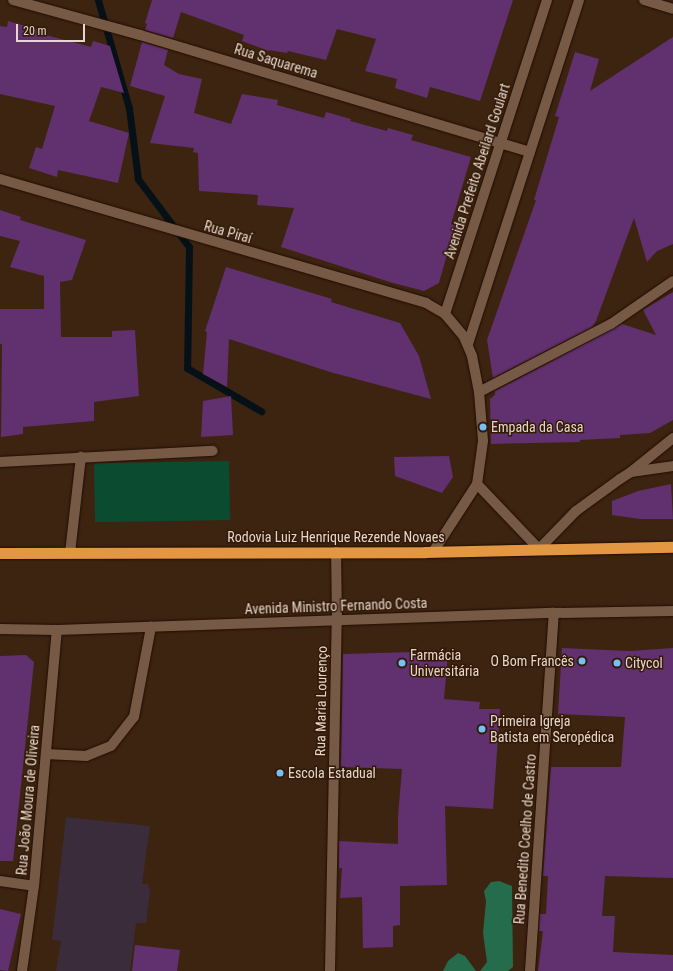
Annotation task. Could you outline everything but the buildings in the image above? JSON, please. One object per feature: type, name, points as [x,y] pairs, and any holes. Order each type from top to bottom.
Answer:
[{"type":"highway","name":"Rodovia Luiz Henrique Rezende Novaes","points":[[0,553],[433,552],[673,547]]},
{"type":"street","name":"Rua Saquarema","points":[[13,0],[93,21],[530,152]]},
{"type":"street","name":"Avenida Prefeito Abeilard Goulart","points":[[446,314],[547,0]]},
{"type":"street","points":[[468,344],[579,0]]},
{"type":"street","points":[[644,0],[673,9]]},
{"type":"street","name":"Rua Piraí","points":[[0,179],[426,303],[446,314]]},
{"type":"street","points":[[479,392],[611,324],[673,281]]},
{"type":"street","points":[[433,552],[477,484],[483,441],[479,392],[468,344],[457,326],[446,314]]},
{"type":"street","points":[[477,484],[539,549],[576,511],[612,484],[631,472],[673,438]]},
{"type":"street","points":[[0,462],[81,456],[213,451]]},
{"type":"street","points":[[70,553],[81,456]]},
{"type":"street","points":[[631,472],[673,466]]},
{"type":"street","name":"Rua Maria Lourenço","points":[[330,971],[337,620],[336,552]]},
{"type":"street","name":"Avenida Ministro Fernando Costa","points":[[0,629],[57,630],[554,613],[673,611]]},
{"type":"street","name":"Rua Benedito Coelho de Castro","points":[[530,971],[554,613]]},
{"type":"street","points":[[46,754],[86,756],[111,746],[134,717],[151,627]]},
{"type":"street","name":"Rua João Moura de Oliveira","points":[[22,971],[34,886],[57,630]]},
{"type":"street","points":[[0,881],[34,886]]},
{"type":"shaded area","points":[[66,817],[150,826],[142,884],[148,884],[150,892],[146,923],[136,923],[130,971],[56,971],[61,941],[52,940]]},
{"type":"green space","points":[[229,461],[230,520],[95,522],[94,463]]},
{"type":"green space","points":[[499,881],[512,886],[513,967],[508,971],[480,971],[487,962],[483,933],[486,901],[484,891],[491,882]]},
{"type":"green space","points":[[458,953],[465,956],[476,971],[443,971],[448,961]]},
{"type":"waterway","points":[[98,0],[129,108],[138,179],[189,247],[187,368],[261,411]]},
{"type":"place","name":"Empada da Casa","points":[[483,427]]},
{"type":"place","name":"O Bom Francês","points":[[582,661]]},
{"type":"place","name":"Farmácia Universitária","points":[[402,663]]},
{"type":"place","name":"Citycol","points":[[617,663]]},
{"type":"place","name":"Primeira Igreja Batista em Seropédica","points":[[482,729]]},
{"type":"place","name":"Escola Estadual","points":[[280,773]]}]
